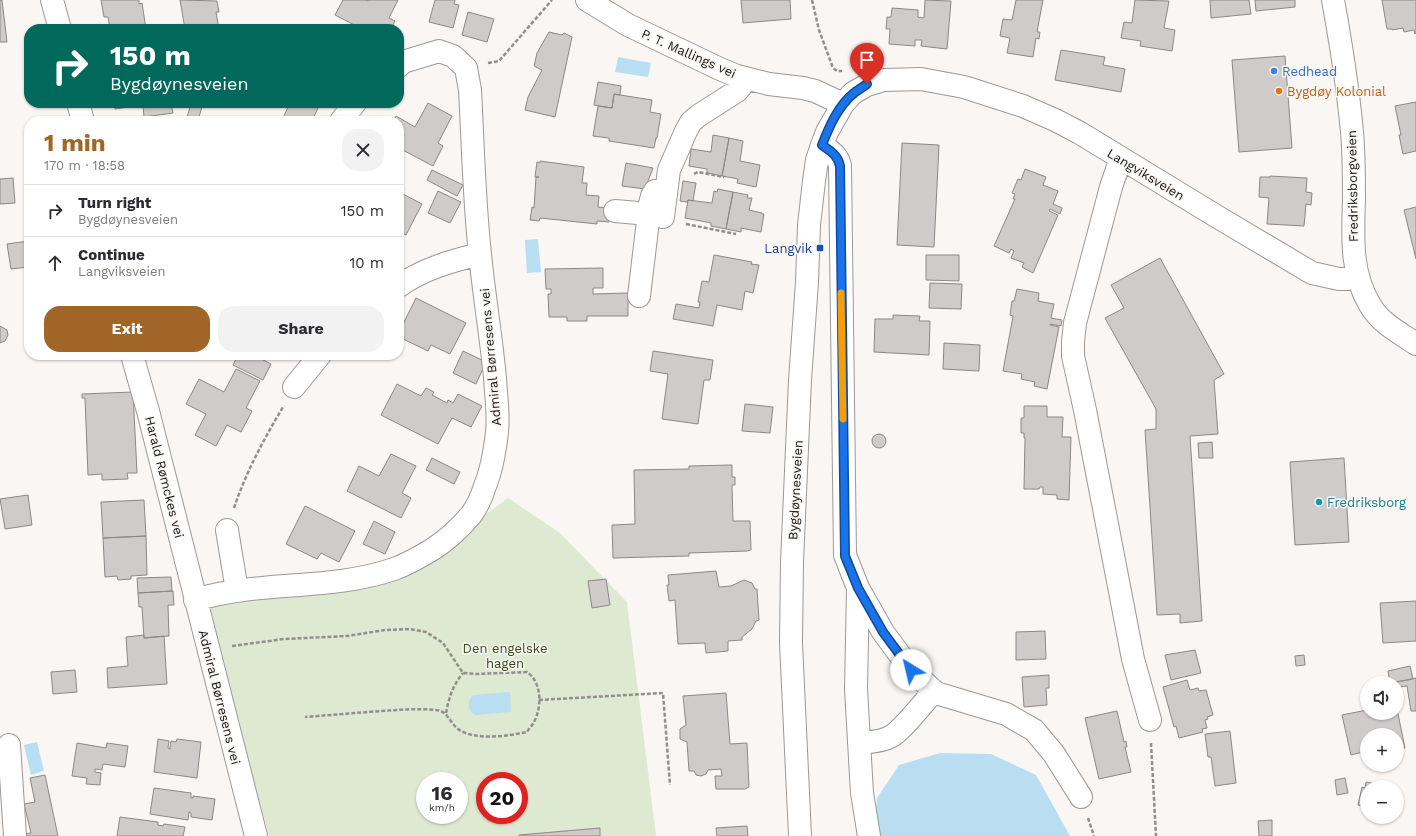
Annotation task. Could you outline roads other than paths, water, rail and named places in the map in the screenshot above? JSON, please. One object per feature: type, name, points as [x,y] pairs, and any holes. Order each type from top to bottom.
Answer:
[{"type":"street","points":[[52,0],[59,24]]},
{"type":"street","name":"P. T. Mallings vei","points":[[587,0],[628,25],[720,69],[747,79],[815,91],[843,104]]},
{"type":"street","name":"Fredriksborgveien","points":[[1333,0],[1343,56],[1352,132],[1354,169],[1353,244],[1354,262],[1358,276]]},
{"type":"street","name":"Admiral Børresens vei","points":[[256,836],[195,600],[237,591],[274,586],[344,580],[394,569],[416,559],[444,542],[472,514],[482,496],[489,475],[497,431],[497,407],[494,366],[480,254],[470,90],[466,68],[453,56],[439,51],[404,62]]},
{"type":"street","points":[[639,296],[656,216],[652,196],[654,191],[668,179],[669,170],[677,150],[686,130],[692,122],[737,91],[747,79]]},
{"type":"street","name":"Langviksveien","points":[[843,104],[854,93],[867,84],[884,80],[921,79],[984,92],[1028,108],[1074,130],[1312,273],[1339,279],[1348,279],[1358,276]]},
{"type":"street","name":"Bygdøynesveien","points":[[800,836],[791,643],[792,548],[800,380],[807,289],[809,225],[817,160],[827,132],[843,104]]},
{"type":"street","points":[[345,116],[351,108]]},
{"type":"street","points":[[822,145],[835,154],[839,160],[840,166],[845,556],[858,588],[883,632],[911,670],[934,691],[1006,714],[1034,730],[1054,754],[1081,797]]},
{"type":"street","points":[[1121,158],[1111,186],[1075,323],[1073,356],[1085,410],[1133,659],[1150,720]]},
{"type":"street","points":[[615,211],[656,216]]},
{"type":"street","points":[[404,283],[430,268],[480,254]]},
{"type":"street","points":[[1358,276],[1370,306],[1379,317],[1416,344]]},
{"type":"street","name":"Harald Rømckes vei","points":[[133,360],[148,411],[195,600]]},
{"type":"street","points":[[294,386],[316,360]]},
{"type":"street","points":[[227,530],[237,591]]},
{"type":"street","points":[[858,588],[856,689],[862,793],[869,836]]},
{"type":"street","points":[[859,743],[874,742],[890,737],[934,691]]},
{"type":"street","points":[[10,744],[15,836]]},
{"type":"water","points":[[618,57],[651,63],[648,77],[615,72]]},
{"type":"water","points":[[538,239],[541,272],[527,273],[525,240]]},
{"type":"water","points":[[510,692],[511,712],[475,715],[470,711],[469,703],[473,695]]},
{"type":"water","points":[[37,742],[44,771],[31,775],[24,745]]},
{"type":"water","points":[[940,753],[991,754],[1036,775],[1070,836],[874,836],[877,798],[899,765]]},
{"type":"place","name":"Redhead","points":[[1274,71]]},
{"type":"place","name":"Bygdøy Kolonial","points":[[1279,91]]},
{"type":"place","name":"Langvik","points":[[820,248]]},
{"type":"place","name":"Fredriksborg","points":[[1319,502]]},
{"type":"park label","name":"Den engelske hagen","points":[[505,656]]}]
